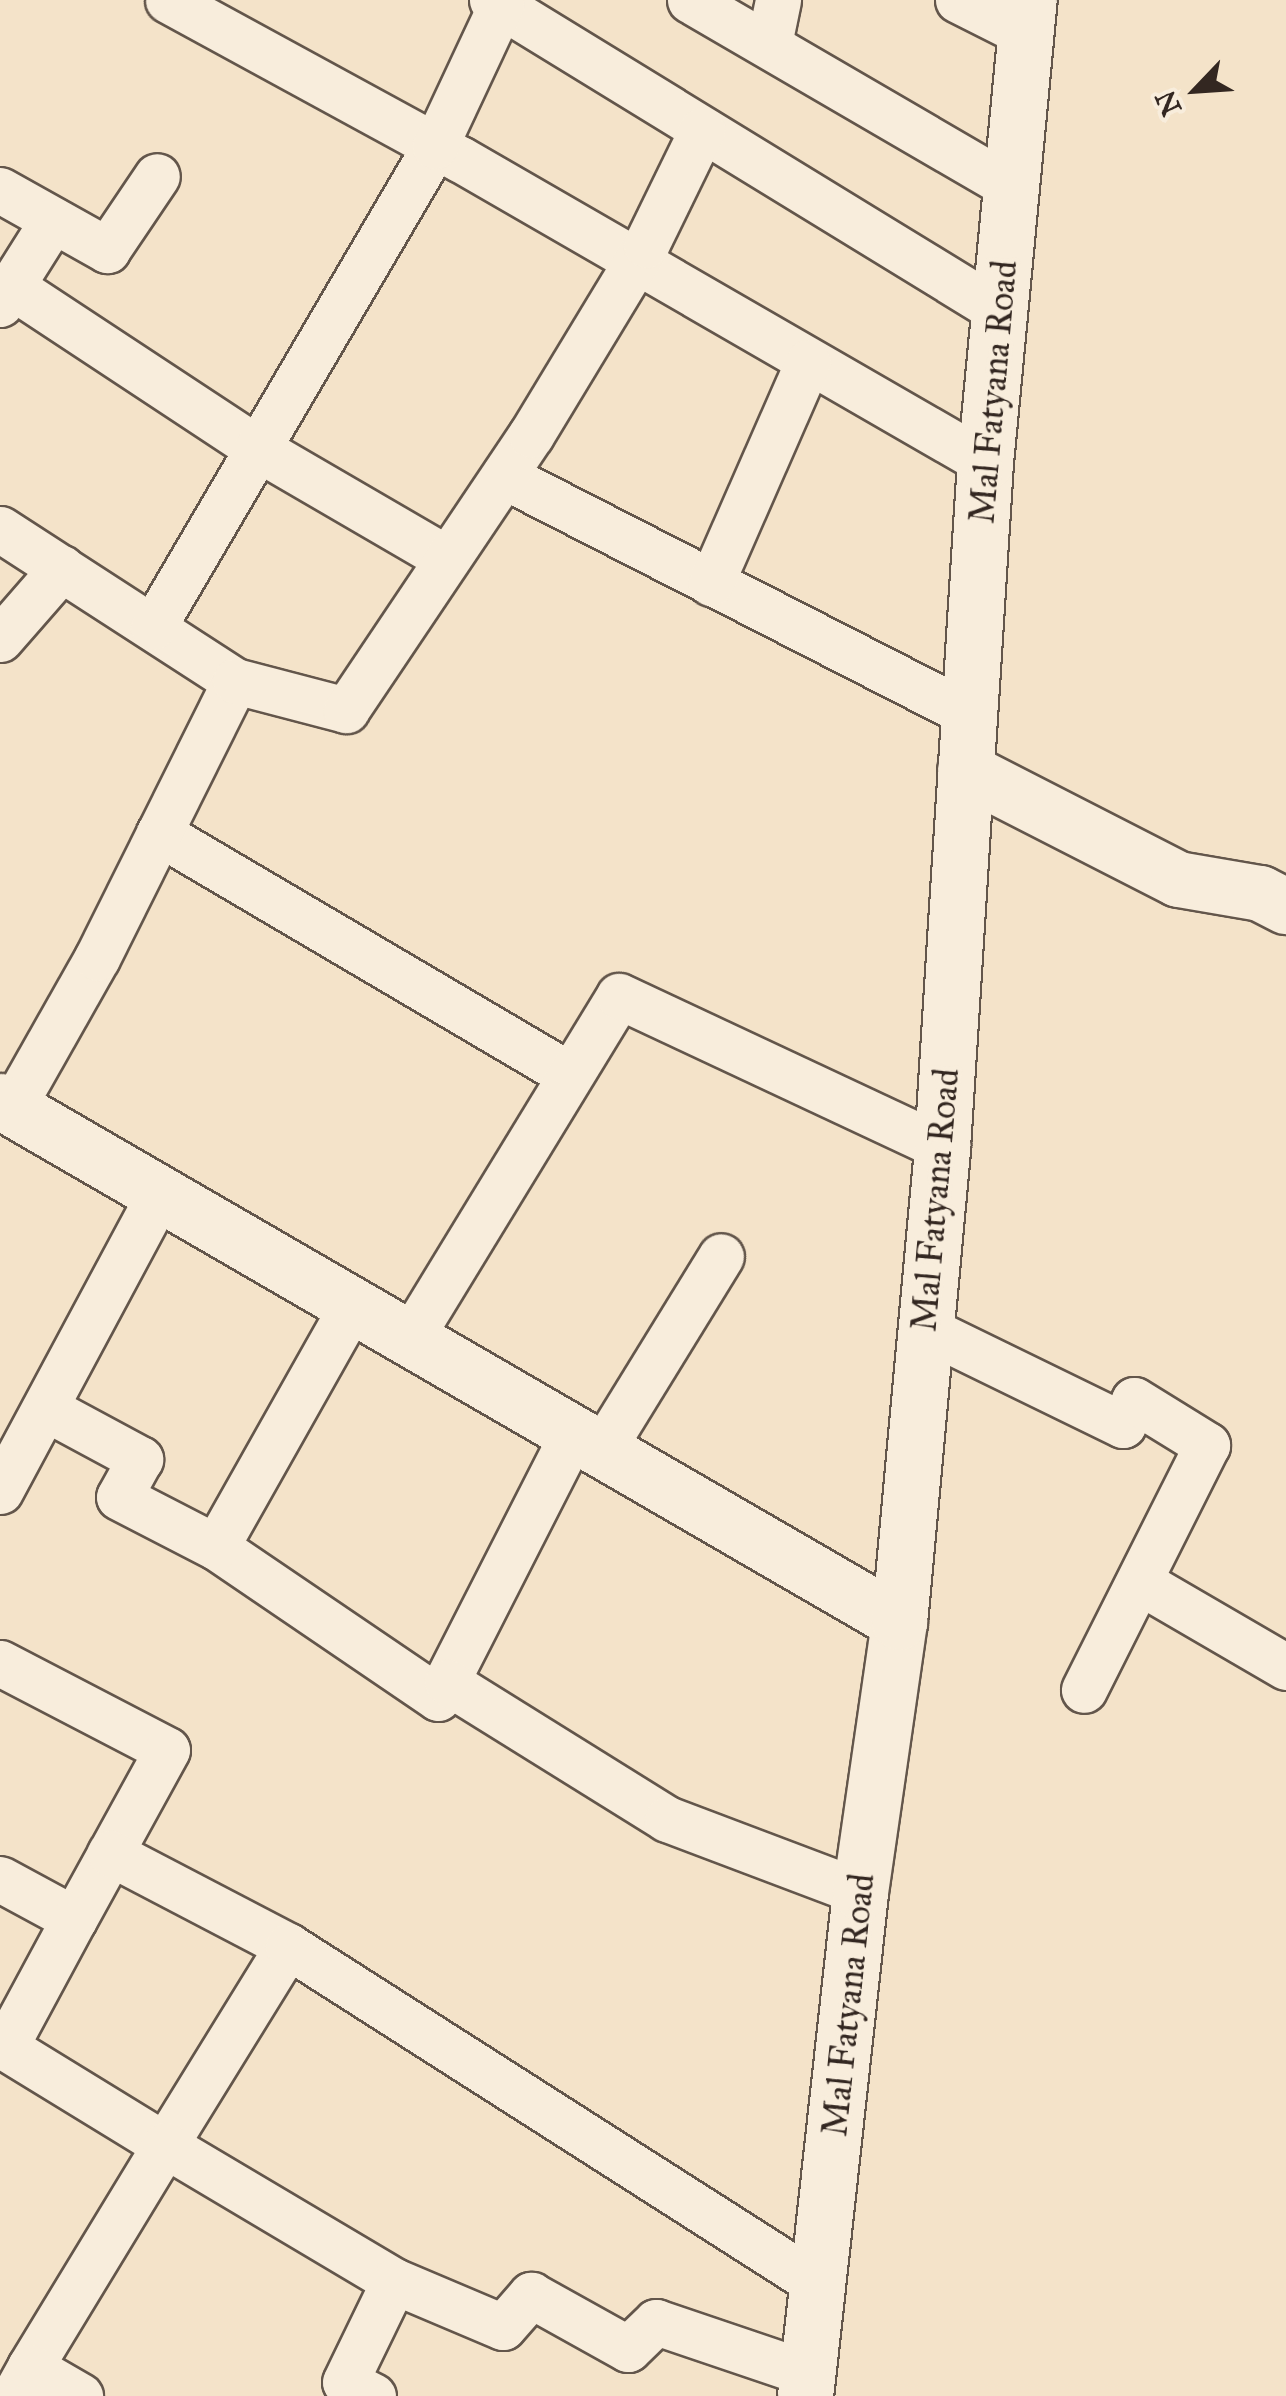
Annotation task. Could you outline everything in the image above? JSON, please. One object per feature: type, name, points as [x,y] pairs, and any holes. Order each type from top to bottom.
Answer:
[{"type":"main road","name":"Mal Fatyana Road","points":[[806,2385],[860,1892],[899,1622],[942,1148],[985,462],[1028,17]]},
{"type":"main road","points":[[966,770],[1178,879],[1260,893],[1286,906]]},
{"type":"main road","points":[[6,1105],[354,1302],[899,1622]]},
{"type":"street","points":[[168,0],[435,146],[985,462]]},
{"type":"street","points":[[690,0],[1013,188]]},
{"type":"street","points":[[769,44],[778,0]]},
{"type":"street","points":[[958,0],[1028,17]]},
{"type":"street","points":[[153,627],[435,146],[497,3],[1000,312]]},
{"type":"street","points":[[0,528],[235,680],[346,710],[504,476],[635,263],[702,130]]},
{"type":"street","points":[[0,190],[107,250],[157,176]]},
{"type":"street","points":[[53,220],[6,295],[446,558]]},
{"type":"street","points":[[712,584],[808,362]]},
{"type":"street","points":[[504,476],[969,714]]},
{"type":"street","points":[[0,639],[62,568]]},
{"type":"street","points":[[6,1105],[159,833],[235,680]]},
{"type":"street","points":[[159,833],[570,1075]]},
{"type":"street","points":[[412,1336],[618,996],[942,1148]]},
{"type":"street","points":[[0,1490],[47,1409],[160,1192]]},
{"type":"street","points":[[47,1409],[140,1459],[119,1496],[216,1547],[438,1698],[589,1439],[722,1256]]},
{"type":"street","points":[[216,1547],[354,1302]]},
{"type":"street","points":[[926,1329],[1122,1424],[1134,1400],[1208,1444],[1084,1690]]},
{"type":"street","points":[[1140,1582],[1286,1667]]},
{"type":"street","points":[[0,1662],[167,1750],[3,2046],[394,2281],[503,2326],[531,2295],[628,2349],[656,2322],[806,2385]]},
{"type":"street","points":[[447,1682],[667,1819],[860,1892]]},
{"type":"street","points":[[110,1853],[288,1946],[819,2284]]},
{"type":"street","points":[[0,1880],[74,1918]]},
{"type":"street","points":[[80,2396],[22,2382],[288,1946]]},
{"type":"street","points":[[373,2396],[344,2382],[394,2281]]}]
